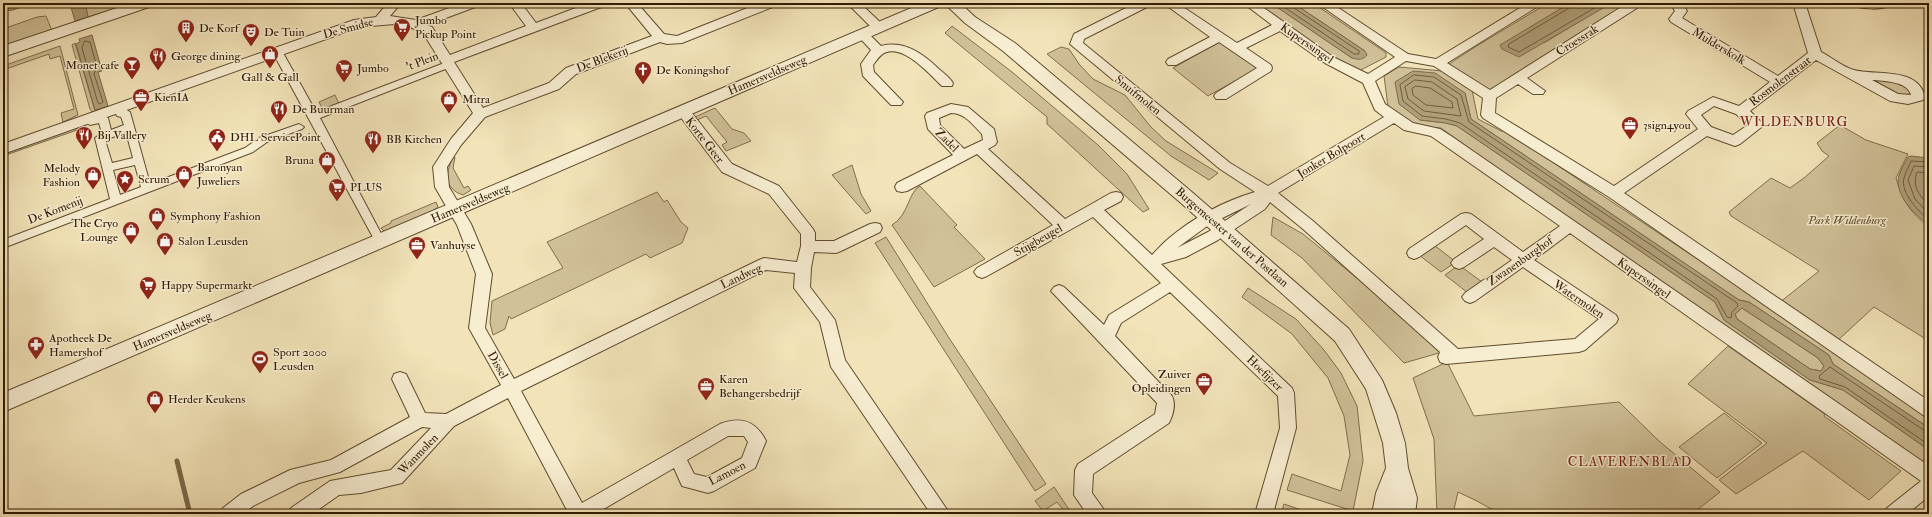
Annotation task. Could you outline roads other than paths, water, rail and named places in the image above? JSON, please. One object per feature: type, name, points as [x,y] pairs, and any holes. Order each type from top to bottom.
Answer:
[{"type":"street","points":[[3,52],[147,3]]},
{"type":"street","points":[[380,20],[396,3]]},
{"type":"street","points":[[417,24],[474,3]]},
{"type":"street","points":[[515,3],[534,28]]},
{"type":"street","points":[[449,62],[600,3]]},
{"type":"street","points":[[631,3],[660,37]]},
{"type":"street","name":"De Blekerij","points":[[480,114],[554,86],[571,71],[660,37],[667,40],[678,40],[771,3]]},
{"type":"street","points":[[853,3],[878,27]]},
{"type":"street","name":"Hamersveldseweg","points":[[3,403],[936,3]]},
{"type":"street","name":"Burgemeester van der Postlaan","points":[[951,3],[975,23],[1009,47],[1217,224],[1342,335],[1375,386],[1388,420],[1394,443],[1397,468],[1406,498],[1404,514]]},
{"type":"street","name":"Burgemeester van der Postlaan","points":[[968,3],[984,17],[1009,47]]},
{"type":"street","name":"Snuifmolen","points":[[1145,3],[1078,38],[1076,44],[1225,166],[1268,194]]},
{"type":"street","points":[[1170,3],[1219,38],[1238,48],[1266,68],[1221,96]]},
{"type":"street","name":"Kuperssingel","points":[[1249,3],[1329,60],[1368,80],[1380,107],[1394,117],[1409,127],[1435,132],[1929,476]]},
{"type":"street","points":[[1323,3],[1404,57],[1438,63],[1490,96],[1488,115],[1614,194],[1929,410]]},
{"type":"street","points":[[1438,63],[1538,3]]},
{"type":"street","name":"Croessrak","points":[[1490,96],[1633,5],[1631,3]]},
{"type":"street","name":"Mulderskolk","points":[[1676,3],[1681,11],[1675,19],[1779,82]]},
{"type":"street","name":"Rosmolenstraat","points":[[1741,111],[1815,54],[1799,3]]},
{"type":"street","points":[[1858,3],[1884,5],[1887,3]]},
{"type":"street","name":"De Smidse","points":[[3,149],[277,50],[358,23],[380,20],[403,20],[417,24],[428,30],[480,114]]},
{"type":"street","points":[[1238,48],[1281,25]]},
{"type":"street","points":[[862,34],[879,51]]},
{"type":"street","points":[[1172,62],[1219,38]]},
{"type":"street","points":[[896,102],[868,72],[867,64],[879,51],[895,47],[908,50],[947,83]]},
{"type":"street","points":[[277,50],[380,241]]},
{"type":"street","points":[[1815,54],[1852,74]]},
{"type":"street","points":[[1368,80],[1404,57]]},
{"type":"street","name":"'t Plein","points":[[314,117],[449,62]]},
{"type":"street","points":[[1518,78],[1538,91]]},
{"type":"street","name":"Rosmolenstraat","points":[[1713,101],[1741,111],[1757,125],[1735,141],[1706,130],[1693,114],[1713,101]]},
{"type":"street","points":[[118,108],[120,114],[124,112],[147,190]]},
{"type":"street","name":"Zadel","points":[[902,188],[990,142],[989,132],[964,109],[948,108],[932,116],[933,126],[963,156]]},
{"type":"street","name":"Korte Geer","points":[[683,111],[727,168],[774,190],[808,233],[808,246],[803,268]]},
{"type":"street","points":[[455,209],[442,187],[440,166],[456,142],[480,114]]},
{"type":"street","name":"Jonker Bolpoort","points":[[1217,224],[1260,205],[1268,194],[1394,117]]},
{"type":"street","points":[[87,119],[88,123],[103,118],[107,135]]},
{"type":"street","points":[[116,200],[100,138],[129,127]]},
{"type":"street","name":"De Komenij","points":[[3,244],[249,150],[263,140],[300,127]]},
{"type":"street","points":[[1614,194],[1706,130]]},
{"type":"street","name":"Zadel","points":[[979,148],[1063,226]]},
{"type":"street","points":[[108,168],[139,160]]},
{"type":"street","name":"Watermolen","points":[[1268,194],[1308,225],[1450,356],[1579,345],[1610,319],[1523,260],[1466,218],[1414,253]]},
{"type":"street","name":"Stijgbeugel","points":[[982,272],[1116,197]]},
{"type":"street","name":"Dissel","points":[[455,209],[464,224],[484,274],[477,328],[511,388],[578,514]]},
{"type":"street","points":[[1094,209],[1156,260],[1181,253],[1217,224]]},
{"type":"street","name":"Zwanenburghof","points":[[1470,297],[1570,226]]},
{"type":"street","points":[[808,246],[836,247],[875,228]]},
{"type":"street","points":[[1459,263],[1495,239]]},
{"type":"street","name":"Hoefijzer","points":[[1156,260],[1171,284],[1286,393],[1288,428],[1264,514]]},
{"type":"street","name":"Landweg","points":[[511,388],[764,264],[803,268]]},
{"type":"street","points":[[803,268],[802,288],[826,320],[837,362],[941,514]]},
{"type":"street","points":[[1106,337],[1115,319],[1171,284]]},
{"type":"street","points":[[1059,291],[1106,337],[1166,401],[1163,418],[1084,470],[1083,495],[1098,514]]},
{"type":"street","name":"Wanmolen","points":[[400,379],[420,420]]},
{"type":"street","name":"Wanmolen","points":[[336,487],[361,485],[396,477],[448,421],[511,388]]},
{"type":"street","name":"Wanmolen","points":[[229,514],[247,500],[296,476],[334,467],[420,420],[448,421]]},
{"type":"street","points":[[578,514],[677,457]]},
{"type":"street","points":[[297,514],[336,487],[339,474],[334,467]]},
{"type":"street","name":"Burgemeester van der Postlaan","points":[[1383,514],[1387,493],[1397,468]]},
{"type":"street","points":[[1893,514],[1929,485]]},
{"type":"water","points":[[3,3],[85,3],[88,17],[75,21],[70,4],[30,4],[13,10],[4,11]]},
{"type":"water","points":[[1271,3],[1293,3],[1365,51],[1367,55],[1361,59],[1352,58]]},
{"type":"water","points":[[1570,3],[1610,4],[1519,57],[1502,49],[1500,45]]},
{"type":"water","points":[[92,35],[102,71],[98,72],[108,106],[95,110],[76,44],[80,42],[79,39]]},
{"type":"water","points":[[1413,71],[1435,73],[1465,93],[1471,119],[1739,300],[1749,302],[1829,355],[1833,364],[1929,428],[1929,450],[1843,390],[1810,380],[1724,320],[1715,302],[1457,126],[1446,123],[1420,120],[1399,104],[1395,82]],"holes":[[[1742,308],[1818,358],[1824,366],[1821,371],[1810,369],[1737,319],[1735,314]]]},
{"type":"water","points":[[1908,157],[1929,158],[1929,225],[1908,206],[1899,187],[1898,180],[1902,168]]},
{"type":"waterway","points":[[177,461],[190,514]]},
{"type":"place","name":"Jumbo Pickup Point","points":[[402,42]]},
{"type":"place","name":"De Korf","points":[[186,43]]},
{"type":"place","name":"De Tuin","points":[[251,47]]},
{"type":"place","name":"Gall & Gall","points":[[270,69]]},
{"type":"place","name":"George dining","points":[[158,71]]},
{"type":"place","name":"Monet cafe","points":[[132,80]]},
{"type":"place","name":"Jumbo","points":[[344,83]]},
{"type":"place","name":"De Koningshof","points":[[643,85]]},
{"type":"place","name":"KienIA","points":[[141,112]]},
{"type":"place","name":"Mitra","points":[[449,114]]},
{"type":"place","name":"De Buurman","points":[[279,124]]},
{"type":"place","name":"3sign4you","points":[[1630,140]]},
{"type":"place","name":"Bij Vallery","points":[[84,150]]},
{"type":"place","name":"DHL ServicePoint","points":[[217,152]]},
{"type":"place","name":"BB Kitchen","points":[[373,154]]},
{"type":"place","name":"Bruna","points":[[327,175]]},
{"type":"place","name":"Baronyan Juweliers","points":[[184,189]]},
{"type":"place","name":"Melody Fashion","points":[[93,190]]},
{"type":"place","name":"Scrum","points":[[125,194]]},
{"type":"place","name":"PLUS","points":[[337,202]]},
{"type":"place","name":"Symphony Fashion","points":[[157,231]]},
{"type":"place","name":"The Cryo Lounge","points":[[131,245]]},
{"type":"place","name":"Salon Leusden","points":[[165,256]]},
{"type":"place","name":"Vanhuyse","points":[[417,260]]},
{"type":"place","name":"Happy Supermarkt","points":[[148,300]]},
{"type":"place","name":"Apotheek De Hamershof","points":[[36,360]]},
{"type":"place","name":"Sport 2000 Leusden","points":[[260,374]]},
{"type":"place","name":"Zuiver Opleidingen","points":[[1204,396]]},
{"type":"place","name":"Karen Behangersbedrijf","points":[[706,401]]},
{"type":"place","name":"Herder Keukens","points":[[155,414]]},
{"type":"district","name":"WILDENBURG","points":[[1794,121]]},
{"type":"district","name":"CLAVERENBLAD","points":[[1630,461]]},
{"type":"park label","name":"Park Wildenburg","points":[[1847,220]]}]
